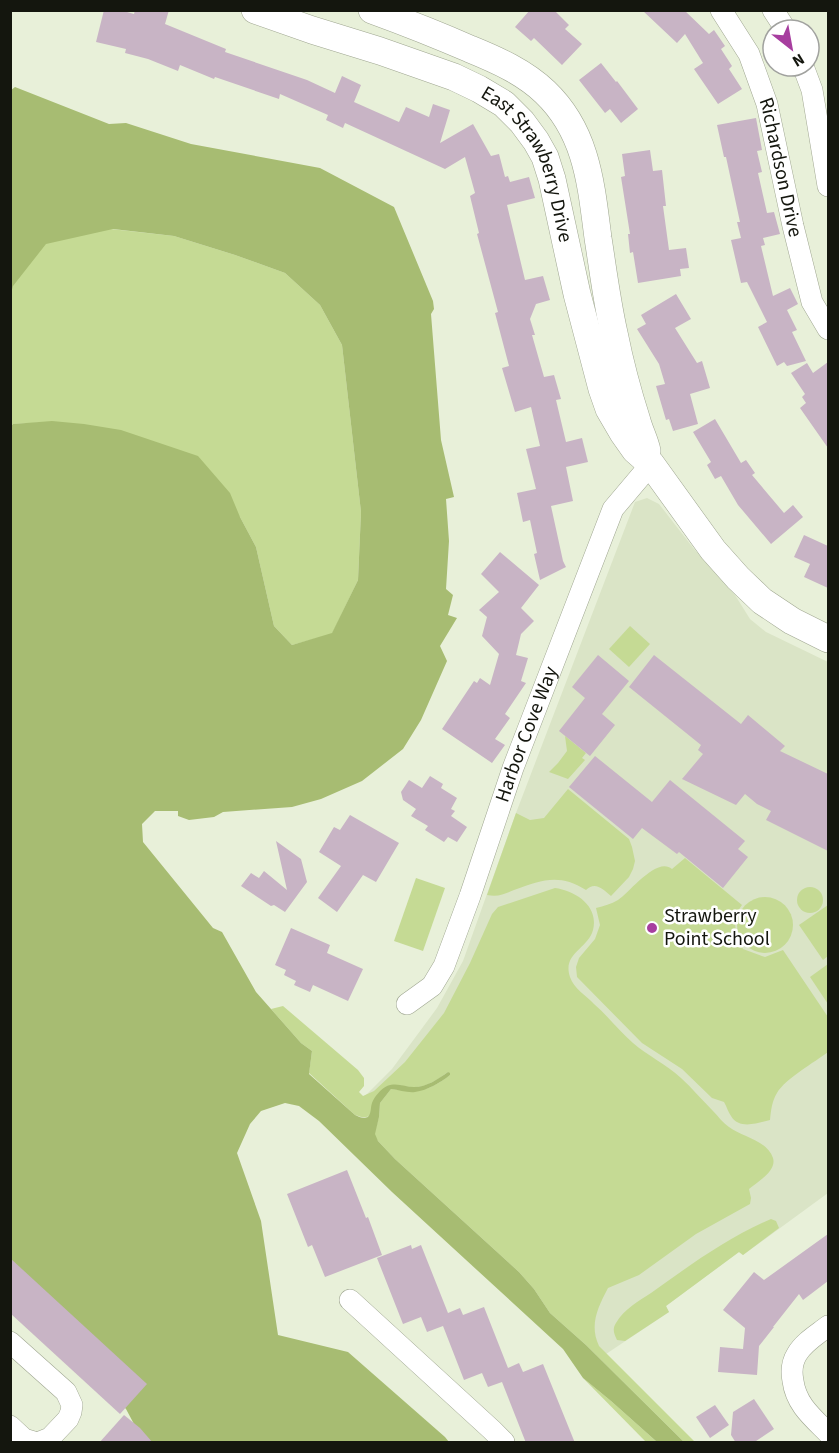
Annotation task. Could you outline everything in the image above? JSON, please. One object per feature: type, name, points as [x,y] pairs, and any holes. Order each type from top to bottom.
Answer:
[{"type":"street","name":"East Strawberry Drive","points":[[255,10],[454,77],[504,104],[522,122],[545,157],[552,178],[577,294],[602,389],[609,409],[623,433],[635,450],[651,464],[713,550],[738,578],[762,601],[792,621],[828,639]]},
{"type":"street","name":"East Strawberry Drive","points":[[372,10],[462,45],[527,77],[560,107],[572,126],[589,174],[614,334],[631,403],[651,464]]},
{"type":"street","name":"Richardson Drive","points":[[721,10],[749,54],[767,104],[793,226],[813,302],[828,329]]},
{"type":"street","points":[[808,78],[812,90],[828,186]]},
{"type":"street","name":"Harbor Cove Way","points":[[407,1004],[432,986],[444,966],[513,768],[613,509],[651,464]]},
{"type":"street","points":[[350,1300],[504,1443]]},
{"type":"street","points":[[828,1326],[798,1353],[793,1363],[792,1375],[798,1400],[804,1410],[828,1433]]},
{"type":"street","points":[[10,1342],[70,1398],[72,1405],[68,1419],[50,1438],[40,1443]]},
{"type":"street","points":[[10,1426],[24,1439],[34,1443]]},
{"type":"shaded area","points":[[15,87],[109,124],[126,123],[191,144],[320,168],[394,207],[433,301],[434,309],[431,314],[441,440],[454,497],[446,499],[449,541],[446,589],[453,595],[448,615],[457,618],[440,646],[447,661],[421,720],[403,749],[362,781],[321,799],[292,807],[223,812],[214,817],[189,820],[178,816],[178,811],[155,811],[142,824],[143,842],[213,928],[222,932],[256,992],[301,1043],[312,1051],[309,1074],[355,1115],[367,1118],[374,1098],[387,1086],[394,1084],[419,1087],[450,1073],[438,1083],[420,1091],[391,1089],[380,1103],[375,1134],[378,1141],[519,1272],[550,1313],[586,1345],[684,1442],[657,1442],[583,1378],[563,1349],[392,1192],[319,1121],[299,1106],[285,1103],[261,1111],[250,1124],[237,1153],[261,1221],[278,1335],[348,1352],[449,1442],[117,1442],[134,1424],[126,1409],[37,1314],[11,1290],[11,426],[52,421],[84,424],[121,430],[198,456],[230,493],[256,547],[274,626],[292,645],[332,633],[358,580],[361,512],[342,345],[320,305],[285,273],[174,236],[113,229],[46,244],[13,286],[11,293],[10,91]]},
{"type":"shaded area","points":[[30,220],[174,236],[285,273],[320,305],[342,345],[361,512],[358,580],[332,634],[292,645],[274,626],[256,547],[240,517],[52,422],[11,426],[10,293],[22,261]]},
{"type":"shaded area","name":"Strawberry Point School","points":[[647,498],[659,504],[694,549],[735,595],[750,619],[766,632],[828,662],[828,1193],[743,1255],[739,1252],[666,1306],[669,1312],[606,1354],[352,1109],[392,1069],[437,1008],[463,961],[516,813],[635,502]]},
{"type":"shaded area","points":[[630,626],[650,644],[629,667],[609,649]]},
{"type":"shaded area","points":[[565,736],[586,753],[582,758],[585,760],[568,779],[549,772],[567,751]]},
{"type":"shaded area","points":[[568,789],[629,839],[635,861],[629,877],[611,896],[596,886],[586,890],[567,881],[559,880],[542,881],[501,895],[487,895],[516,813],[530,820],[544,818]]},
{"type":"shaded area","points":[[685,858],[742,905],[735,921],[736,932],[743,949],[765,957],[783,950],[828,1017],[828,1052],[781,1088],[774,1099],[770,1120],[744,1124],[734,1120],[724,1102],[712,1098],[682,1069],[642,1043],[577,977],[576,967],[579,958],[595,939],[600,925],[596,908],[618,900],[651,871],[666,866],[672,869]]},
{"type":"shaded area","points":[[416,878],[445,888],[423,951],[394,941]]},
{"type":"shaded area","points":[[810,887],[819,891],[823,900],[819,909],[810,913],[801,909],[797,900],[801,891]]},
{"type":"shaded area","points":[[555,888],[578,896],[593,914],[593,930],[586,942],[572,957],[568,969],[574,985],[633,1043],[681,1078],[727,1125],[760,1143],[773,1158],[769,1172],[749,1189],[750,1204],[696,1234],[639,1275],[608,1288],[596,1316],[595,1331],[599,1346],[695,1442],[684,1442],[586,1345],[550,1313],[519,1272],[378,1141],[374,1135],[380,1103],[391,1089],[422,1090],[450,1075],[448,1072],[423,1086],[385,1087],[370,1115],[361,1117],[355,1115],[309,1073],[312,1051],[301,1043],[271,1009],[283,1006],[358,1070],[364,1078],[364,1086],[359,1092],[363,1096],[374,1091],[405,1062],[444,1013],[492,914],[498,907]]},
{"type":"shaded area","points":[[765,897],[776,899],[785,905],[791,914],[793,925],[791,936],[785,945],[776,951],[765,953],[754,951],[745,945],[739,936],[737,925],[739,914],[745,905],[754,899]]},
{"type":"shaded area","points":[[828,905],[828,956],[823,960],[799,925]]},
{"type":"shaded area","points":[[828,964],[828,1004],[810,977]]},
{"type":"shaded area","points":[[771,1219],[776,1221],[779,1228],[743,1255],[739,1252],[666,1306],[669,1312],[625,1341],[617,1340],[614,1332],[615,1325],[632,1306],[724,1243]]},
{"type":"shaded area","points":[[583,1378],[611,1401],[657,1442],[646,1442]]},
{"type":"building","points":[[104,10],[120,10],[134,14],[135,10],[169,10],[165,24],[226,49],[225,52],[307,80],[335,93],[342,76],[361,85],[354,102],[399,122],[406,107],[429,117],[433,104],[450,110],[440,143],[473,124],[491,156],[499,154],[505,177],[508,176],[510,182],[529,177],[535,198],[507,205],[525,280],[543,276],[550,300],[536,304],[530,319],[535,335],[532,335],[544,377],[554,375],[561,399],[556,400],[566,442],[582,438],[588,462],[566,467],[573,501],[551,506],[566,567],[540,580],[530,520],[523,522],[517,493],[536,489],[526,449],[540,446],[531,407],[515,412],[502,368],[509,366],[495,313],[498,312],[477,234],[479,233],[470,196],[475,193],[465,157],[445,169],[345,123],[343,128],[326,120],[328,115],[280,94],[279,99],[215,77],[214,79],[180,65],[178,71],[125,53],[126,49],[96,42]]},
{"type":"building","points":[[530,10],[554,10],[569,25],[565,29],[582,44],[562,65],[534,38],[531,41],[515,27]]},
{"type":"building","points":[[642,10],[684,10],[709,34],[714,30],[725,46],[721,49],[732,66],[729,69],[742,89],[718,104],[694,69],[703,63],[685,34],[677,43]]},
{"type":"building","points":[[601,63],[638,109],[621,123],[610,109],[605,113],[579,80]]},
{"type":"building","points":[[756,118],[762,150],[757,151],[762,172],[758,173],[767,213],[774,212],[780,234],[763,238],[765,245],[761,246],[773,296],[790,288],[798,304],[787,310],[797,330],[792,332],[806,361],[787,366],[784,362],[777,366],[758,327],[767,322],[747,282],[741,283],[731,240],[741,238],[737,222],[740,222],[717,125]]},
{"type":"building","points":[[650,150],[653,171],[662,170],[666,206],[663,206],[669,250],[686,248],[689,268],[680,269],[681,276],[638,283],[633,252],[630,253],[628,234],[630,234],[621,177],[625,176],[622,154]]},
{"type":"building","points":[[676,294],[691,319],[675,328],[697,363],[702,361],[710,388],[690,394],[698,424],[673,431],[669,419],[666,420],[656,386],[665,384],[659,364],[637,329],[646,324],[641,315]]},
{"type":"building","points":[[828,362],[828,448],[800,408],[806,403],[802,397],[805,394],[791,373],[807,363],[813,373]]},
{"type":"building","points":[[715,419],[741,463],[746,460],[755,473],[752,475],[784,513],[793,505],[803,517],[771,544],[738,505],[721,476],[715,479],[707,465],[711,462],[693,432]]},
{"type":"building","points":[[804,535],[828,546],[828,588],[804,577],[810,564],[794,557]]},
{"type":"building","points":[[500,552],[539,585],[521,608],[534,621],[521,634],[516,655],[528,658],[521,681],[526,683],[505,714],[510,718],[495,739],[505,745],[492,763],[442,729],[474,681],[477,683],[480,678],[490,685],[499,654],[482,636],[487,617],[479,610],[499,592],[481,574]]},
{"type":"building","points":[[598,655],[629,681],[602,714],[615,725],[590,756],[559,731],[585,698],[572,687]]},
{"type":"building","points":[[654,655],[741,724],[748,715],[785,746],[780,751],[828,774],[828,851],[766,820],[771,811],[757,804],[745,794],[736,805],[682,779],[703,754],[698,750],[701,745],[629,687]]},
{"type":"building","points":[[595,756],[652,802],[670,780],[745,841],[738,849],[748,857],[723,888],[679,852],[677,854],[642,828],[633,839],[569,787]]},
{"type":"building","points":[[430,776],[443,784],[441,788],[457,798],[451,809],[455,811],[451,816],[467,827],[457,842],[448,837],[444,842],[425,830],[428,826],[411,816],[416,809],[403,800],[401,792],[409,780],[422,788]]},
{"type":"building","points":[[350,815],[399,843],[376,882],[363,875],[337,912],[318,898],[341,866],[319,852],[334,827],[340,830]]},
{"type":"building","points":[[276,841],[301,859],[307,882],[285,912],[274,905],[271,906],[241,886],[251,873],[259,878],[264,871],[287,890]]},
{"type":"building","points":[[291,928],[330,945],[327,953],[363,969],[348,1001],[313,985],[310,992],[294,985],[296,981],[284,975],[286,970],[275,965]]},
{"type":"building","points":[[347,1170],[382,1255],[325,1277],[312,1245],[308,1247],[287,1194]]},
{"type":"building","points":[[828,1234],[828,1281],[803,1300],[799,1294],[773,1327],[759,1346],[757,1375],[718,1372],[720,1347],[743,1349],[745,1328],[723,1310],[754,1272],[764,1280]]},
{"type":"building","points":[[411,1245],[412,1249],[421,1245],[448,1313],[460,1308],[463,1315],[484,1307],[508,1368],[519,1363],[523,1372],[543,1364],[575,1443],[526,1443],[502,1382],[488,1387],[482,1373],[464,1380],[443,1326],[427,1332],[421,1317],[403,1324],[377,1258]]},
{"type":"building","points":[[10,1258],[147,1384],[120,1414],[10,1313]]},
{"type":"building","points":[[754,1399],[774,1429],[753,1443],[736,1443],[731,1435],[733,1412]]},
{"type":"building","points":[[715,1405],[729,1425],[710,1438],[696,1417]]},
{"type":"building","points":[[124,1415],[140,1428],[153,1443],[99,1443]]},
{"type":"place","name":"Strawberry Point School","points":[[652,928]]}]
